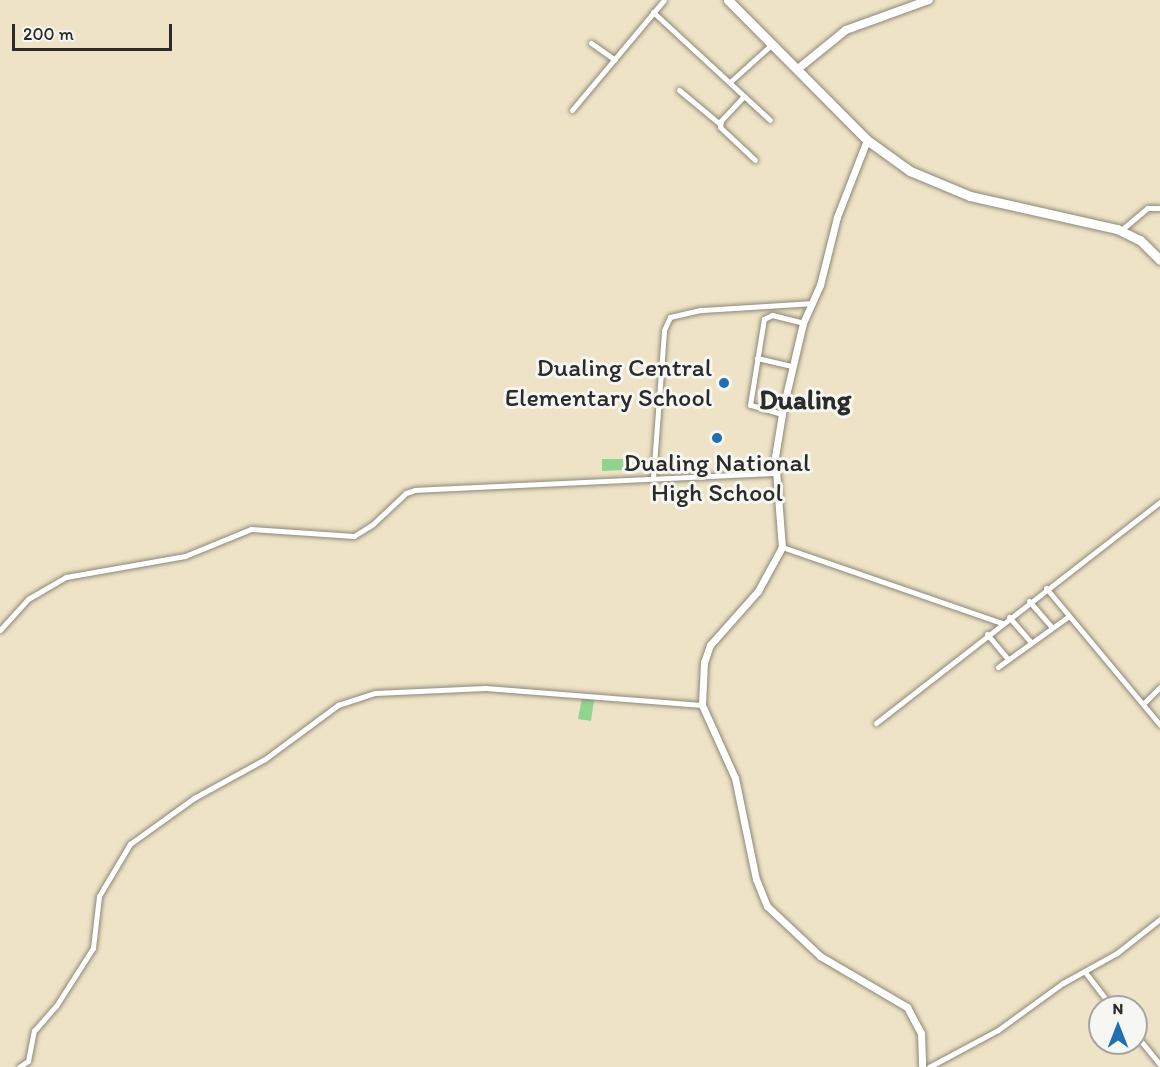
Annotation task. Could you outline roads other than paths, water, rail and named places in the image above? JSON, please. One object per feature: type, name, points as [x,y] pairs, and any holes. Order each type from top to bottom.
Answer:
[{"type":"highway","points":[[728,0],[867,140],[910,171],[951,190],[1120,231],[1140,240],[1160,260]]},
{"type":"main road","points":[[798,69],[846,30],[929,0]]},
{"type":"street","points":[[572,110],[664,0]]},
{"type":"street","points":[[653,12],[770,120]]},
{"type":"street","points":[[591,43],[615,60]]},
{"type":"street","points":[[730,82],[772,44]]},
{"type":"street","points":[[679,90],[720,124],[722,130],[755,160]]},
{"type":"street","points":[[720,124],[744,96]]},
{"type":"street","points":[[867,140],[837,217],[823,276],[803,323],[782,414],[776,474],[782,547],[758,591],[710,645],[704,662],[702,705],[735,778],[756,879],[767,906],[820,956],[907,1007],[918,1024],[922,1067]]},
{"type":"street","points":[[1120,231],[1148,208],[1160,208]]},
{"type":"street","points":[[653,478],[664,330],[670,317],[701,310],[811,303]]},
{"type":"street","points":[[782,414],[750,405],[766,316],[803,323]]},
{"type":"street","points":[[757,357],[793,366]]},
{"type":"street","points":[[0,630],[28,599],[66,577],[186,556],[251,529],[354,536],[374,524],[406,493],[415,490],[776,474]]},
{"type":"street","points":[[876,723],[928,686],[987,634],[1160,502]]},
{"type":"street","points":[[782,547],[1001,623]]},
{"type":"street","points":[[1046,588],[1160,725]]},
{"type":"street","points":[[1029,601],[1052,627]]},
{"type":"street","points":[[999,667],[1030,641],[1069,616]]},
{"type":"street","points":[[1009,617],[1030,641]]},
{"type":"street","points":[[987,634],[1008,659]]},
{"type":"street","points":[[1144,703],[1160,687]]},
{"type":"street","points":[[19,1067],[28,1061],[34,1031],[56,1006],[93,948],[99,896],[130,843],[194,798],[266,759],[338,705],[375,693],[485,688],[702,705]]},
{"type":"street","points":[[929,1067],[988,1037],[1117,953],[1160,919]]},
{"type":"street","points":[[1085,972],[1103,995]]},
{"type":"street","points":[[1148,1050],[1160,1065]]},
{"type":"place","name":"Dualing Central Elementary School","points":[[724,383]]},
{"type":"place","name":"Dualing National High School","points":[[717,438]]},
{"type":"district","name":"Dualing","points":[[805,399]]}]
